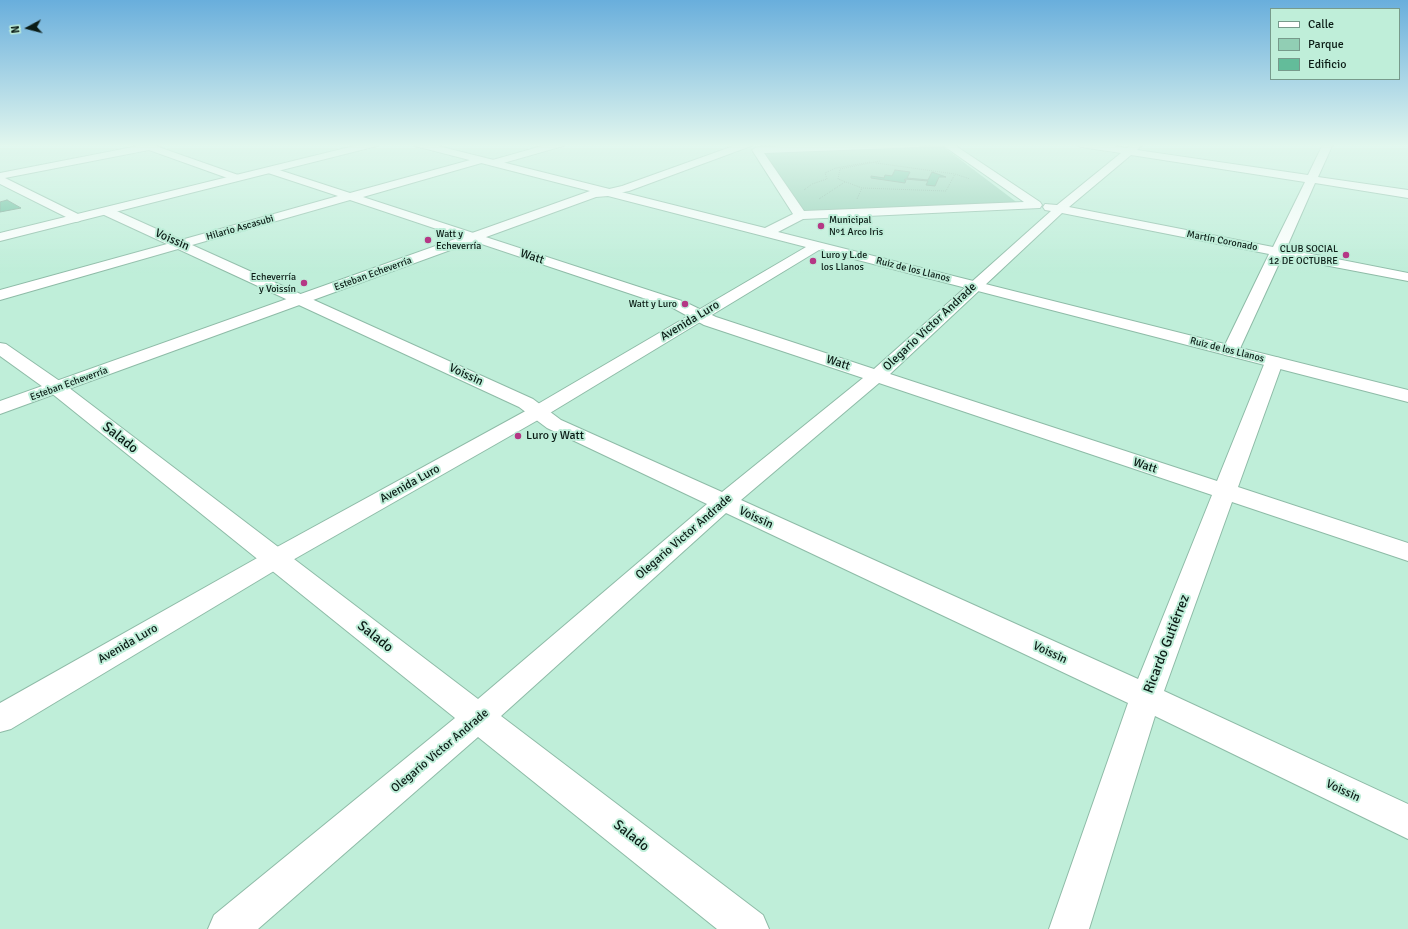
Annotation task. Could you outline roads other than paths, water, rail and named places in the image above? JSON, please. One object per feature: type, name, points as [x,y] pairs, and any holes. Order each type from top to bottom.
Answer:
[{"type":"street","points":[[15,187],[76,218]]},
{"type":"street","points":[[0,238],[200,187]]},
{"type":"street","name":"Watt","points":[[321,187],[679,305],[710,321],[1408,552]]},
{"type":"street","name":"Hilario Ascasubi","points":[[0,295],[384,187]]},
{"type":"street","name":"Ruiz de los Llanos","points":[[590,187],[1408,396]]},
{"type":"street","name":"Esteban Echeverría","points":[[0,408],[594,194],[630,187]]},
{"type":"street","points":[[779,187],[800,215]]},
{"type":"street","points":[[1010,187],[1036,205]]},
{"type":"street","name":"Olegario Victor Andrade","points":[[228,929],[480,718],[723,502],[877,376],[975,285],[1085,187]]},
{"type":"street","points":[[1231,351],[1307,187]]},
{"type":"street","points":[[1365,187],[1408,194]]},
{"type":"street","points":[[768,232],[800,215],[1036,205]]},
{"type":"street","name":"Martín Coronado","points":[[1036,205],[1408,277]]},
{"type":"street","name":"Voissin","points":[[106,211],[526,403],[554,424],[1146,697],[1408,822]]},
{"type":"street","name":"Avenida Luro","points":[[0,719],[274,559],[538,412],[698,315],[817,246]]},
{"type":"street","name":"Salado","points":[[0,348],[57,388],[749,929]]},
{"type":"street","name":"Ricardo Gutiérrez","points":[[1069,929],[1146,697],[1226,493],[1274,362]]},
{"type":"place","name":"Municipal Nº1 Arco Iris","points":[[821,226]]},
{"type":"place","name":"Watt y Echeverría","points":[[428,240]]},
{"type":"place","name":"CLUB SOCIAL 12 DE OCTUBRE","points":[[1346,255]]},
{"type":"place","name":"Luro y L.de los Llanos","points":[[813,261]]},
{"type":"place","name":"Echeverría y Voissín","points":[[304,283]]},
{"type":"place","name":"Watt y Luro","points":[[685,304]]},
{"type":"place","name":"Luro y Watt","points":[[518,436]]}]
